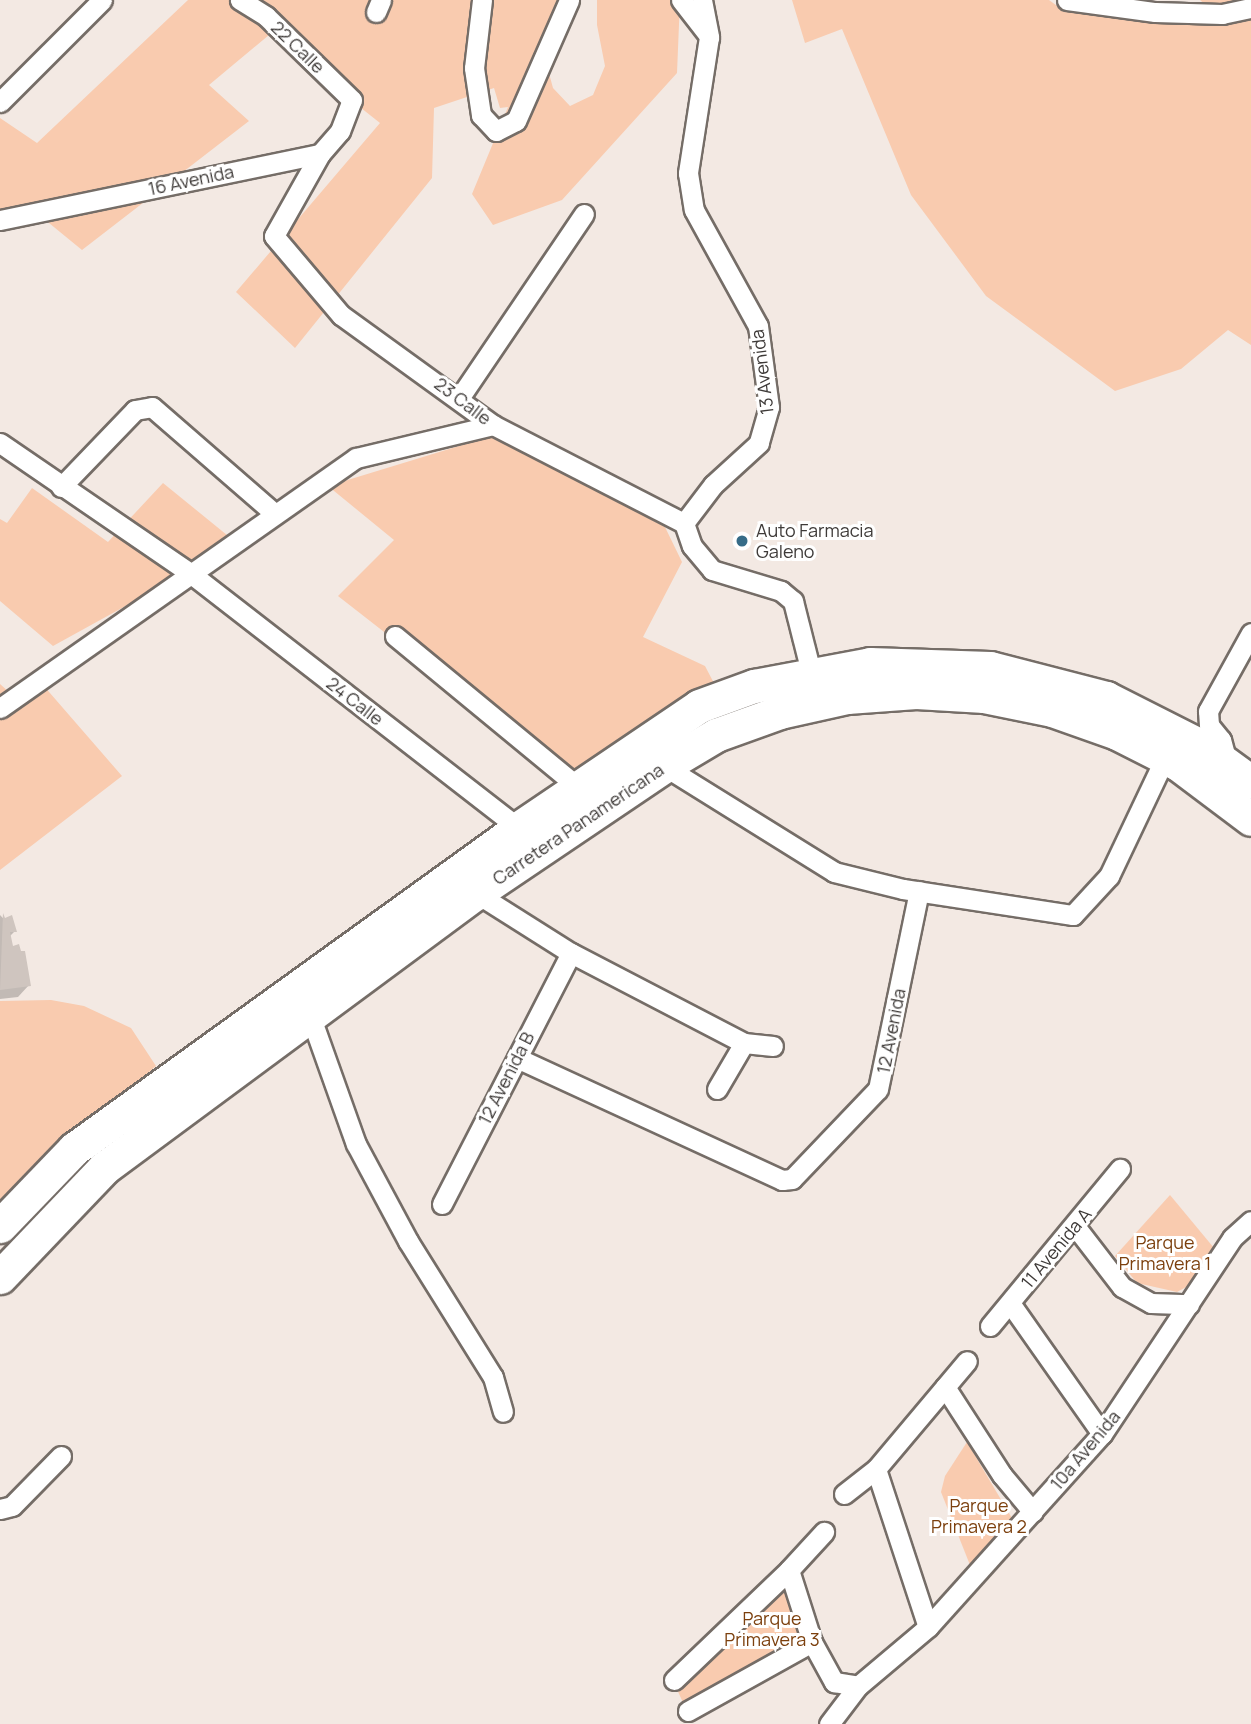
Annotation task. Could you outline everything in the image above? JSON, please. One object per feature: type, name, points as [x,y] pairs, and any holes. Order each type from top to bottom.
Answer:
[{"type":"highway","name":"Carretera Panamericana","points":[[0,1226],[74,1149],[519,828],[699,706],[811,672],[930,663],[1048,680],[1160,723],[1239,773]]},
{"type":"highway","name":"Carretera Panamericana","points":[[0,1278],[104,1168],[476,893],[664,766],[716,735],[780,712],[847,697],[916,692],[984,696],[1052,710],[1117,733],[1165,758],[1251,819]]},
{"type":"street","points":[[0,102],[102,0]]},
{"type":"street","name":"22 Calle","points":[[240,0],[266,16],[352,100],[340,131],[320,154]]},
{"type":"street","points":[[482,0],[474,68],[481,115],[496,131],[516,121],[569,0]]},
{"type":"street","points":[[681,0],[709,37]]},
{"type":"street","name":"13 Avenida","points":[[684,523],[713,485],[759,443],[769,407],[758,326],[694,210],[688,173],[709,37],[702,0]]},
{"type":"street","points":[[1067,0],[1155,12],[1222,14],[1251,8]]},
{"type":"street","points":[[1194,0],[1222,14]]},
{"type":"street","name":"23 Calle","points":[[320,154],[274,236],[341,315],[460,397],[493,425],[684,523]]},
{"type":"street","name":"16 Avenida","points":[[0,220],[320,154]]},
{"type":"street","points":[[460,397],[584,214]]},
{"type":"street","points":[[61,487],[135,410],[152,407],[275,514]]},
{"type":"street","points":[[0,708],[356,458],[493,425]]},
{"type":"street","name":"24 Calle","points":[[0,443],[190,573],[519,828]]},
{"type":"street","points":[[684,523],[692,546],[712,570],[781,590],[793,601],[811,672]]},
{"type":"street","points":[[1239,773],[1221,740],[1209,725],[1208,711],[1251,633]]},
{"type":"street","points":[[395,636],[578,787]]},
{"type":"street","points":[[664,766],[834,872],[919,891],[1073,915],[1109,876],[1165,758]]},
{"type":"street","name":"12 Avenida","points":[[517,1058],[782,1180],[792,1179],[878,1089],[919,891]]},
{"type":"street","points":[[476,893],[571,953],[744,1043],[773,1046]]},
{"type":"street","name":"12 Avenida B","points":[[442,1204],[571,953]]},
{"type":"street","points":[[310,1015],[356,1144],[408,1241],[493,1377],[503,1412]]},
{"type":"street","points":[[717,1089],[744,1043]]},
{"type":"street","name":"11 Avenida A","points":[[990,1326],[1120,1169]]},
{"type":"street","name":"10a Avenida","points":[[828,1724],[858,1686],[928,1627],[1102,1434],[1231,1238],[1251,1221]]},
{"type":"street","points":[[1075,1226],[1122,1287],[1151,1303],[1189,1304]]},
{"type":"street","points":[[1010,1303],[1102,1434]]},
{"type":"street","points":[[844,1494],[876,1469],[967,1361]]},
{"type":"street","points":[[945,1387],[1002,1475],[1033,1511]]},
{"type":"street","points":[[0,1509],[12,1506],[61,1456]]},
{"type":"street","points":[[876,1469],[928,1627]]},
{"type":"street","points":[[674,1680],[789,1570],[824,1532]]},
{"type":"street","points":[[789,1570],[812,1642],[834,1682],[858,1686]]},
{"type":"street","points":[[688,1711],[812,1642]]},
{"type":"green space","points":[[188,0],[561,0],[541,44],[553,88],[570,106],[593,95],[605,66],[597,25],[597,0],[680,0],[677,73],[562,200],[493,225],[472,194],[508,107],[500,108],[494,88],[434,108],[432,178],[295,348],[236,292],[380,123],[269,35],[209,85],[249,121],[82,250],[27,205],[0,230],[0,118],[37,143]]},
{"type":"green space","points":[[792,0],[1049,0],[1064,11],[1227,24],[1200,0],[1251,0],[1251,345],[1228,330],[1181,369],[1115,391],[986,296],[911,195],[842,29],[805,43]]},
{"type":"green space","points":[[495,435],[665,527],[682,562],[643,637],[705,666],[716,687],[566,774],[338,596],[394,540],[328,486]]},
{"type":"green space","points":[[163,483],[238,544],[53,646],[0,601],[0,519],[7,523],[32,488],[108,542]]},
{"type":"green space","points":[[0,684],[21,703],[43,685],[122,776],[0,870]]},
{"type":"green space","points":[[51,1000],[84,1006],[131,1028],[156,1066],[26,1178],[0,1207],[0,1001]]},
{"type":"green space","name":"Parque Primavera 1","points":[[1170,1195],[1214,1248],[1188,1286],[1177,1292],[1137,1283],[1115,1256]]},
{"type":"green space","name":"Parque Primavera 2","points":[[967,1442],[1016,1525],[970,1565],[941,1492],[945,1476]]},
{"type":"green space","name":"Parque Primavera 3","points":[[787,1578],[807,1641],[686,1709],[674,1683]]},
{"type":"building","points":[[3,913],[5,918],[12,915],[17,932],[10,932],[13,946],[19,944],[21,951],[25,951],[31,986],[0,990]]},
{"type":"place","name":"Auto Farmacia Galeno","points":[[742,541]]}]
